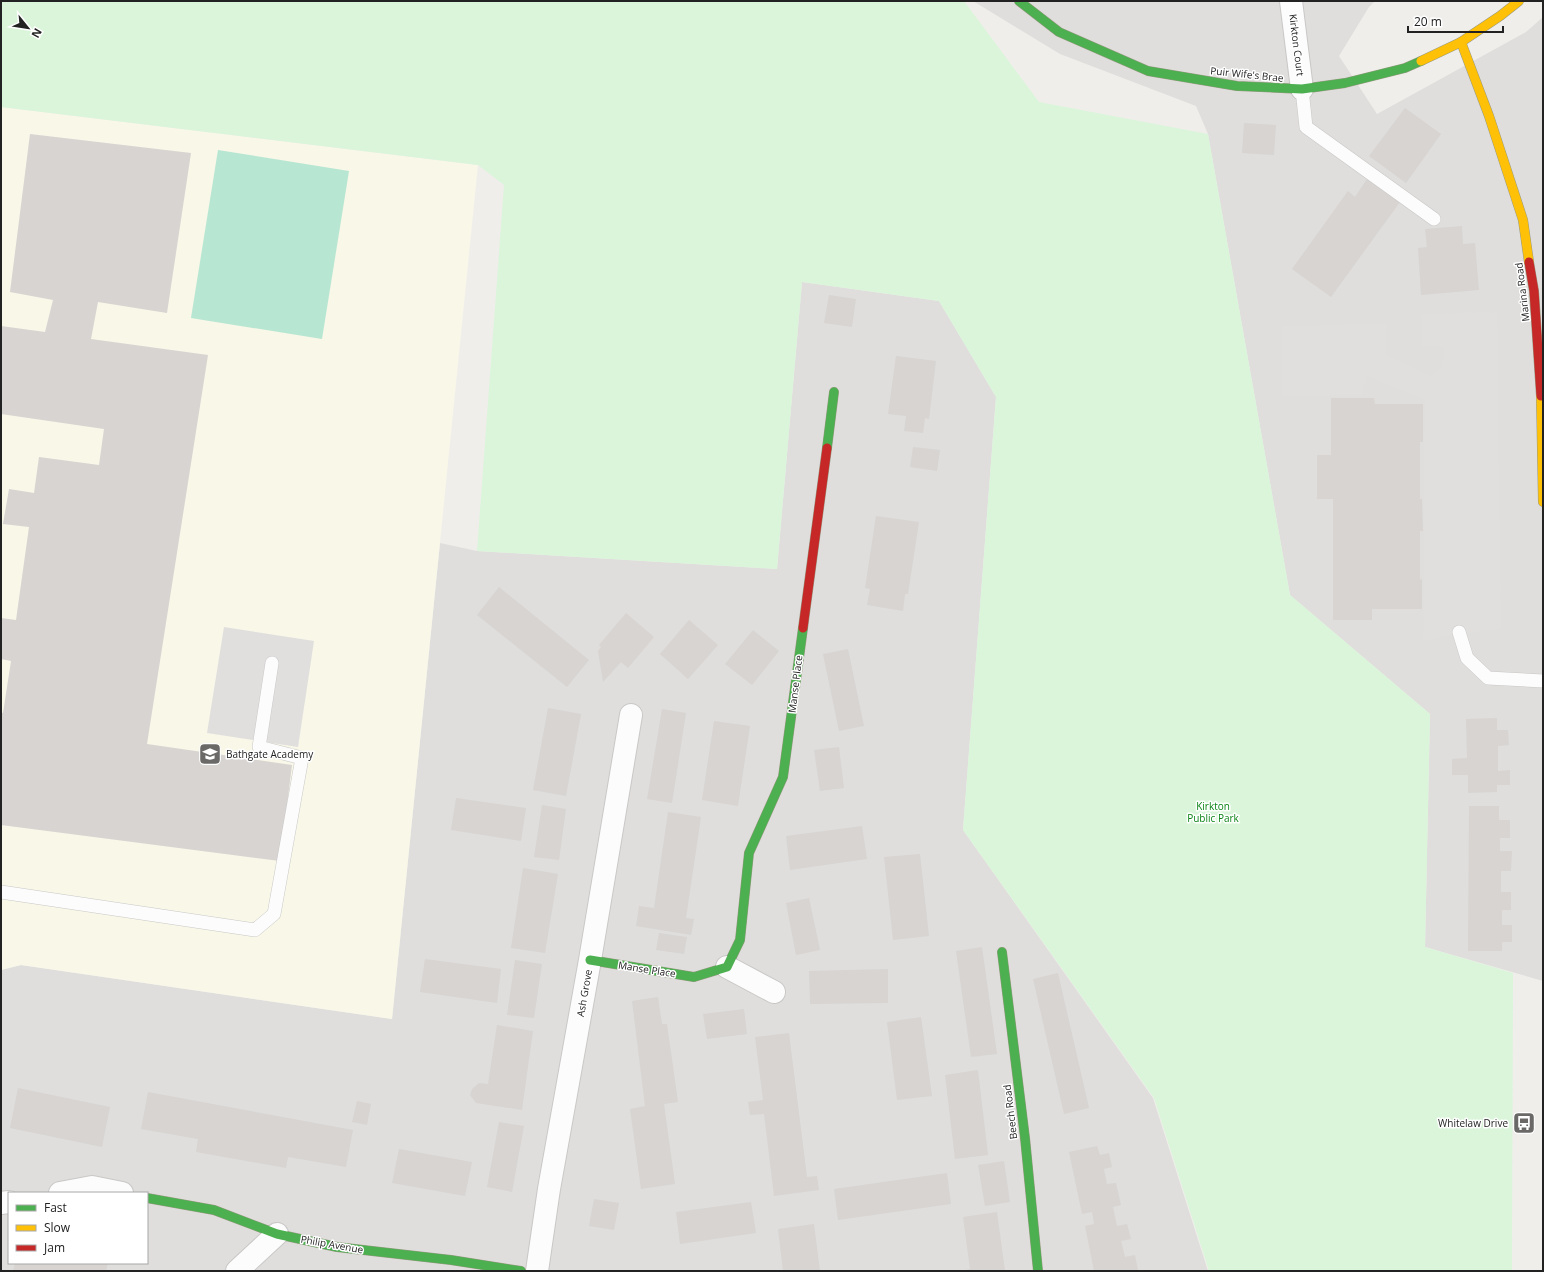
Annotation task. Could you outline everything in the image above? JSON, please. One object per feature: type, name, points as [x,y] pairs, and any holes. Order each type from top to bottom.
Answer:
[{"type":"street","name":"Puir Wife's Brae","points":[[1019,1],[1059,32],[1148,71],[1237,86],[1302,89],[1345,83],[1405,68],[1461,42],[1500,16],[1519,1]]},
{"type":"street","name":"Kirkton Court","points":[[1291,1],[1302,89]]},
{"type":"street","name":"Marina Road","points":[[1461,42],[1490,116],[1523,220],[1534,291],[1540,364],[1543,502]]},
{"type":"street","name":"Manse Place","points":[[590,960],[694,977],[727,967],[740,940],[749,853],[783,777],[834,392]]},
{"type":"street","name":"Ash Grove","points":[[537,1271],[549,1189],[590,960],[631,715]]},
{"type":"street","name":"Beech Road","points":[[1002,952],[1038,1271]]},
{"type":"street","points":[[727,967],[774,992]]},
{"type":"street","points":[[65,1192],[92,1187],[117,1192]]},
{"type":"street","name":"Philip Avenue","points":[[148,1198],[214,1210],[278,1234],[337,1247],[450,1265],[521,1271]]},
{"type":"street","points":[[237,1271],[278,1234]]},
{"type":"lane","points":[[1302,89],[1306,127],[1434,219]]},
{"type":"lane","points":[[1459,632],[1467,658],[1488,678],[1543,681]]},
{"type":"lane","points":[[1,892],[255,930],[274,914],[302,758],[259,747],[272,663]]},
{"type":"shaded area","points":[[973,1],[1375,1],[1369,7],[1339,56],[1377,114],[1526,32],[1543,17],[1543,981],[1425,947],[1430,714],[1290,595],[1208,134],[1196,106],[1060,54]]},
{"type":"shaded area","name":"Bathgate Academy","points":[[1,107],[478,165],[392,1019],[21,965],[1,970]]},
{"type":"shaded area","points":[[802,282],[939,301],[996,397],[963,830],[1153,1098],[1208,1271],[1,1271],[1,970],[21,965],[392,1019],[440,543],[477,551],[777,569]]},
{"type":"shaded area","points":[[1497,312],[1501,628],[1423,640],[1425,400],[1366,375],[1362,395],[1282,396],[1282,326],[1387,324],[1385,354],[1430,376],[1443,366],[1444,347],[1422,346],[1422,314]]},
{"type":"shaded area","points":[[224,627],[314,641],[298,747],[207,733]]},
{"type":"green space","name":"Kirkton Public Park","points":[[1,1],[964,1],[1039,102],[1208,134],[1290,595],[1430,714],[1425,947],[1513,973],[1512,1271],[1209,1271],[1154,1098],[963,830],[996,397],[939,301],[802,282],[777,569],[477,551],[504,185],[478,165],[1,107]]},
{"type":"green space","points":[[218,150],[349,171],[322,339],[191,318]]},
{"type":"building","points":[[1405,108],[1441,134],[1406,183],[1369,156]]},
{"type":"building","points":[[1244,123],[1276,125],[1274,155],[1242,153]]},
{"type":"building","points":[[30,134],[191,153],[167,313],[98,302],[91,339],[208,355],[147,744],[292,765],[280,861],[1,825],[1,712],[3,713],[11,661],[1,659],[1,618],[16,620],[29,527],[3,524],[9,489],[34,493],[39,457],[99,465],[104,429],[1,414],[1,326],[45,332],[53,300],[10,292]]},
{"type":"building","points":[[1367,179],[1400,202],[1331,297],[1292,269],[1348,191],[1355,197]]},
{"type":"building","points":[[1462,226],[1463,244],[1475,243],[1479,290],[1421,295],[1418,248],[1427,247],[1425,229]]},
{"type":"building","points":[[829,295],[856,299],[852,327],[824,323]]},
{"type":"building","points":[[896,356],[936,361],[929,419],[925,418],[923,433],[904,431],[906,416],[888,414]]},
{"type":"building","points":[[1331,398],[1374,398],[1375,404],[1423,404],[1423,442],[1420,442],[1420,499],[1422,499],[1423,531],[1420,531],[1420,580],[1422,579],[1422,609],[1372,609],[1372,620],[1333,620],[1333,499],[1317,499],[1317,455],[1331,455]]},
{"type":"building","points":[[913,447],[940,450],[937,471],[910,467]]},
{"type":"building","points":[[876,516],[919,522],[908,594],[905,594],[903,611],[867,605],[870,589],[865,588]]},
{"type":"building","points":[[499,587],[589,660],[567,687],[477,615]]},
{"type":"building","points":[[626,613],[654,637],[628,668],[621,662],[603,682],[598,651],[601,647],[599,645]]},
{"type":"building","points":[[689,620],[718,645],[688,679],[660,654]]},
{"type":"building","points":[[753,630],[779,651],[752,685],[725,664]]},
{"type":"building","points":[[848,649],[864,726],[839,731],[823,654]]},
{"type":"building","points":[[548,708],[581,714],[566,796],[533,790]]},
{"type":"building","points":[[662,709],[686,713],[672,803],[647,799]]},
{"type":"building","points":[[1497,718],[1497,730],[1508,730],[1509,745],[1498,746],[1498,771],[1510,770],[1510,785],[1497,785],[1497,792],[1468,793],[1468,775],[1452,775],[1452,759],[1467,758],[1466,719]]},
{"type":"building","points":[[714,721],[750,726],[738,806],[702,800]]},
{"type":"building","points":[[839,747],[844,788],[820,791],[814,750]]},
{"type":"building","points":[[456,798],[526,808],[521,841],[451,830]]},
{"type":"building","points":[[542,805],[566,809],[559,860],[534,857]]},
{"type":"building","points":[[1469,806],[1499,806],[1499,820],[1510,820],[1510,838],[1500,838],[1500,851],[1512,851],[1511,871],[1501,871],[1501,892],[1511,892],[1511,910],[1502,910],[1502,925],[1512,925],[1512,942],[1502,942],[1502,951],[1468,951]]},
{"type":"building","points":[[668,812],[701,817],[686,918],[694,919],[691,935],[636,926],[639,906],[654,908]]},
{"type":"building","points":[[862,826],[867,859],[790,870],[786,836]]},
{"type":"building","points":[[920,854],[929,936],[893,940],[884,857]]},
{"type":"building","points":[[523,868],[558,874],[545,953],[511,948]]},
{"type":"building","points":[[809,898],[820,950],[796,955],[786,903]]},
{"type":"building","points":[[659,933],[687,937],[684,954],[656,950]]},
{"type":"building","points":[[982,947],[997,1054],[971,1057],[956,951]]},
{"type":"building","points":[[425,959],[501,969],[497,1003],[420,992]]},
{"type":"building","points":[[515,960],[542,964],[534,1018],[507,1015]]},
{"type":"building","points":[[888,969],[888,1003],[810,1004],[809,971]]},
{"type":"building","points":[[1058,973],[1089,1108],[1064,1114],[1033,979]]},
{"type":"building","points":[[658,997],[662,1024],[667,1024],[678,1102],[664,1104],[675,1184],[641,1189],[630,1109],[645,1106],[632,1001]]},
{"type":"building","points":[[744,1009],[747,1034],[707,1039],[703,1014]]},
{"type":"building","points":[[921,1017],[932,1096],[897,1100],[887,1022]]},
{"type":"building","points":[[497,1025],[533,1031],[522,1110],[476,1103],[470,1095],[472,1089],[479,1083],[488,1084]]},
{"type":"building","points":[[789,1033],[807,1177],[817,1176],[819,1190],[774,1196],[764,1114],[750,1115],[748,1102],[763,1100],[755,1037]]},
{"type":"building","points":[[978,1070],[988,1155],[955,1159],[945,1075]]},
{"type":"building","points":[[18,1088],[110,1107],[102,1147],[10,1128]]},
{"type":"building","points":[[148,1092],[353,1130],[346,1167],[288,1157],[286,1168],[196,1152],[198,1139],[141,1129]]},
{"type":"building","points":[[357,1101],[371,1104],[367,1125],[352,1122]]},
{"type":"building","points":[[499,1122],[524,1126],[512,1192],[487,1187]]},
{"type":"building","points":[[1097,1146],[1100,1155],[1109,1153],[1112,1167],[1104,1169],[1107,1184],[1116,1183],[1121,1205],[1113,1207],[1117,1226],[1127,1224],[1131,1239],[1121,1241],[1125,1257],[1135,1255],[1138,1270],[1094,1271],[1085,1226],[1094,1224],[1092,1212],[1082,1214],[1069,1152]]},
{"type":"building","points":[[399,1149],[472,1162],[465,1196],[392,1183]]},
{"type":"building","points":[[1004,1161],[1010,1202],[985,1206],[978,1165]]},
{"type":"building","points":[[947,1173],[951,1204],[838,1220],[834,1189]]},
{"type":"building","points":[[594,1199],[619,1203],[614,1230],[589,1226]]},
{"type":"building","points":[[751,1202],[756,1233],[680,1244],[676,1212]]},
{"type":"building","points":[[997,1212],[1005,1271],[962,1271],[970,1269],[963,1217]]},
{"type":"building","points":[[814,1224],[820,1271],[783,1271],[778,1229]]},
{"type":"building","points":[[15,1264],[108,1264],[106,1271],[13,1271]]},
{"type":"traffic: fast","points":[[1019,1],[1059,32],[1148,71],[1237,86],[1302,89],[1345,83],[1405,68],[1421,61]]},
{"type":"traffic: fast","points":[[827,448],[834,392]]},
{"type":"traffic: fast","points":[[590,960],[694,977],[727,967],[740,940],[749,853],[783,777],[803,628]]},
{"type":"traffic: fast","points":[[1002,952],[1025,1138],[1038,1271]]},
{"type":"traffic: fast","points":[[148,1198],[214,1210],[277,1234],[337,1247],[451,1260],[521,1271]]},
{"type":"traffic: slow","points":[[1421,61],[1461,42],[1500,16],[1519,1]]},
{"type":"traffic: slow","points":[[1461,42],[1489,116],[1523,220],[1529,262]]},
{"type":"traffic: slow","points":[[1541,396],[1543,502]]},
{"type":"traffic: jam","points":[[1529,262],[1534,291],[1541,396]]},
{"type":"traffic: jam","points":[[803,628],[827,448]]},
{"type":"place","name":"Bathgate Academy","points":[[210,754]]},
{"type":"place","name":"Whitelaw Drive","points":[[1524,1123]]}]
